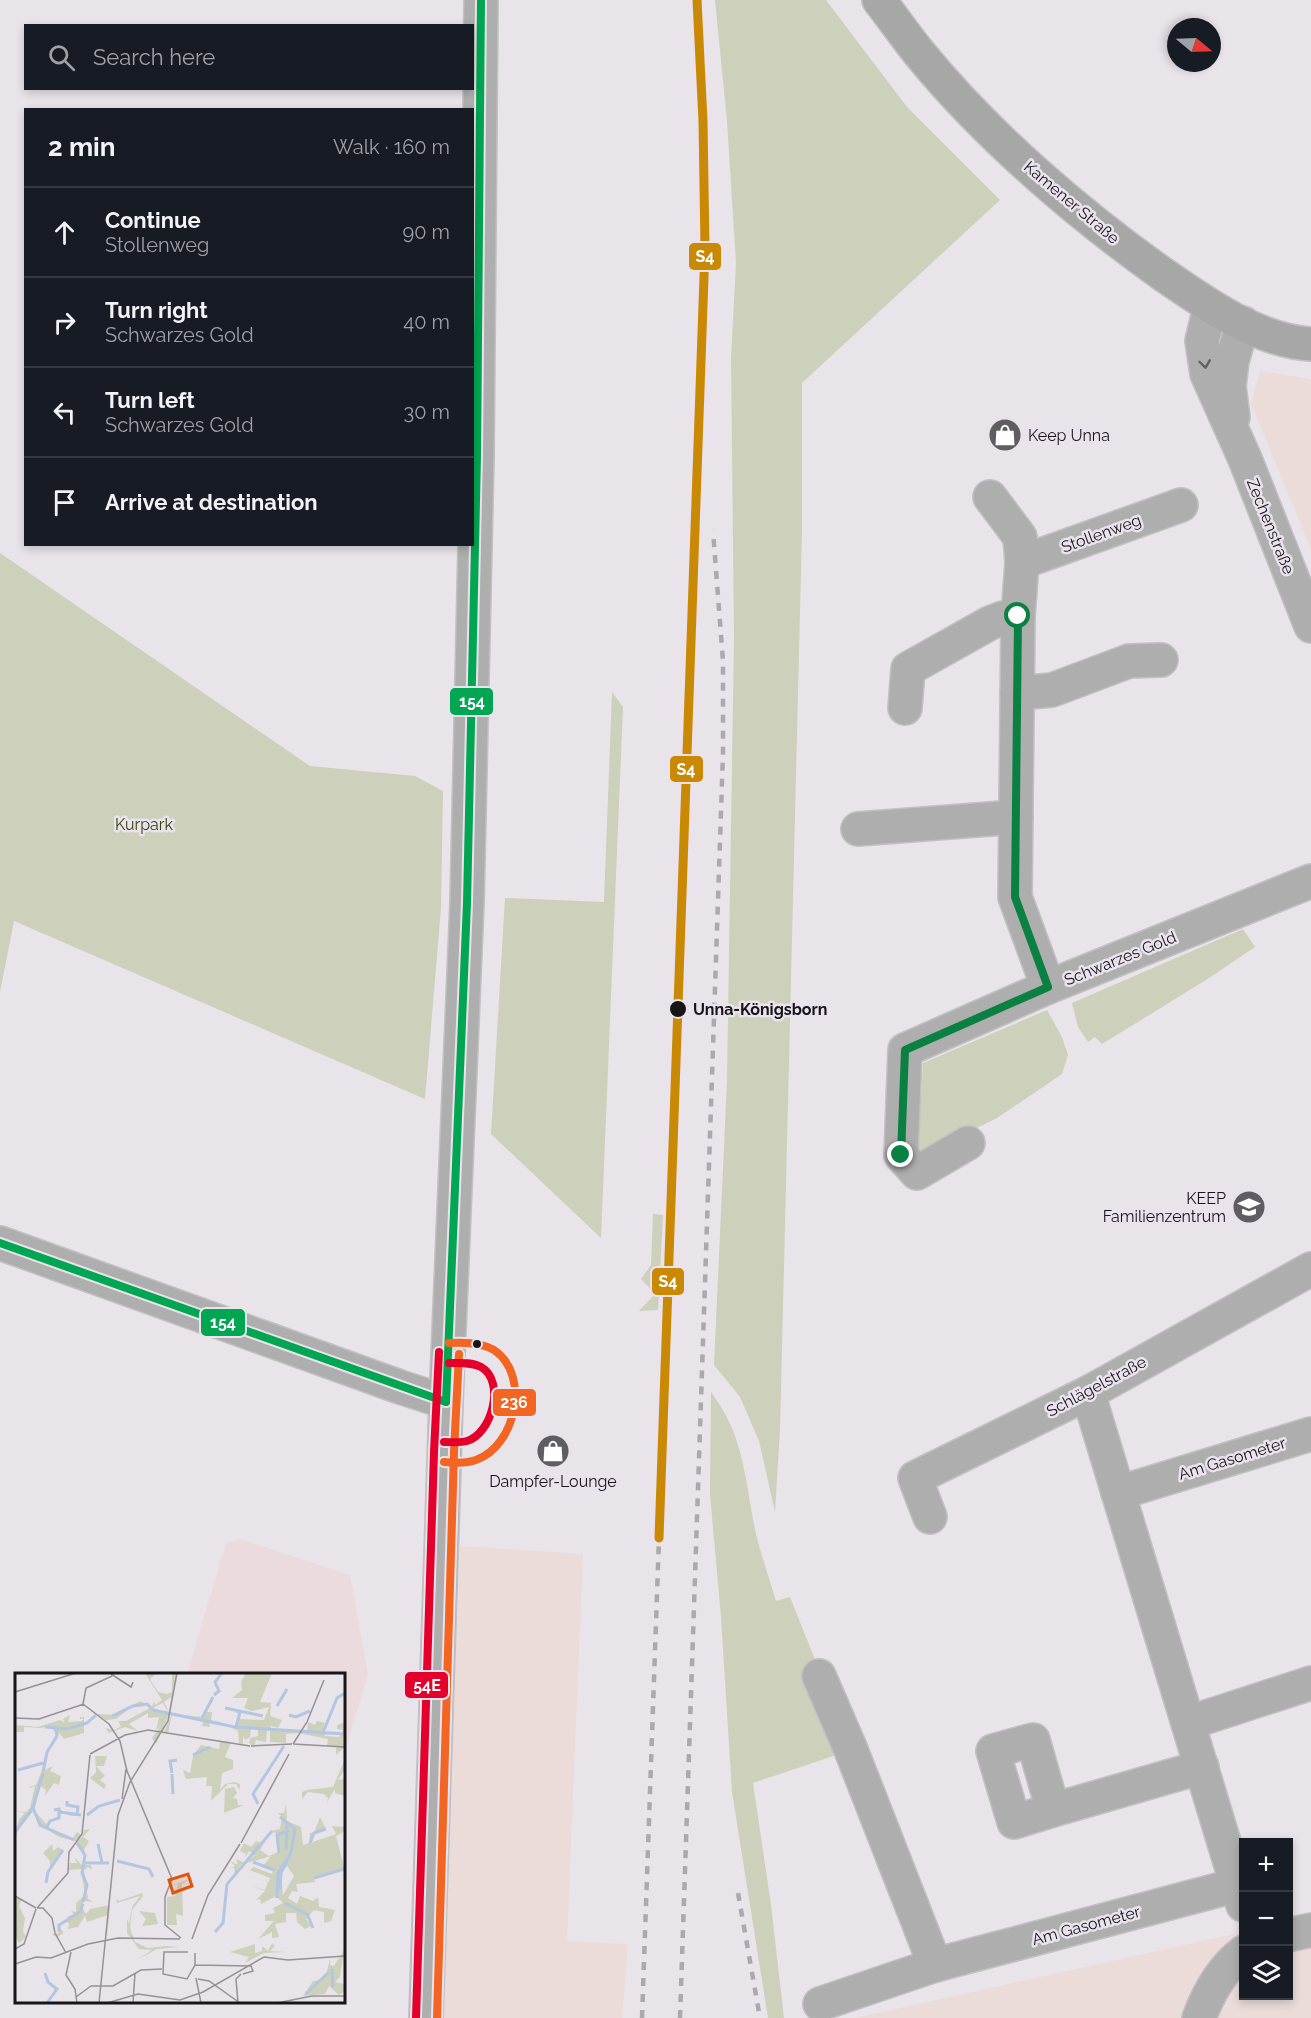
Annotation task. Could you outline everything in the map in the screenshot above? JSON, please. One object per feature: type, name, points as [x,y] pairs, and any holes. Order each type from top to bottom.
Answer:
[{"type":"main road","name":"Kamener Straße","points":[[879,0],[922,56],[972,111],[1021,160],[1098,226],[1210,307],[1275,336],[1311,344]]},
{"type":"street","points":[[426,2018],[446,1402],[467,903],[477,456],[481,0]]},
{"type":"street","name":"Zechenstraße","points":[[1210,307],[1202,341],[1207,374],[1245,459],[1311,627]]},
{"type":"street","name":"Zechenstraße","points":[[1243,323],[1232,361],[1229,386],[1233,417],[1245,459]]},
{"type":"street","points":[[990,497],[1020,537],[1022,562],[1018,616],[1015,897],[1048,987]]},
{"type":"street","name":"Stollenweg","points":[[1022,562],[1180,504]]},
{"type":"street","points":[[905,708],[908,669],[990,622],[1018,616]]},
{"type":"street","points":[[1017,693],[1052,690],[1129,661],[1161,660]]},
{"type":"street","points":[[858,829],[1016,818]]},
{"type":"street","name":"Schwarzes Gold","points":[[968,1143],[917,1173],[901,1155],[905,1050],[1048,987],[1311,881]]},
{"type":"street","points":[[0,1243],[446,1402]]},
{"type":"street","name":"Schlägelstraße","points":[[930,1517],[915,1478],[1088,1393],[1311,1269]]},
{"type":"street","name":"Am Gasometer","points":[[1088,1393],[1239,1892]]},
{"type":"street","name":"Am Gasometer","points":[[1118,1493],[1311,1434]]},
{"type":"street","points":[[819,1676],[852,1750],[935,1965]]},
{"type":"street","points":[[1188,1723],[1311,1683]]},
{"type":"street","points":[[1053,1810],[1202,1767]]},
{"type":"street","name":"Am Gasometer","points":[[820,2004],[935,1965],[1239,1895]]},
{"type":"street","points":[[1293,1934],[1311,1930]]},
{"type":"street","points":[[1199,2018],[1206,1998],[1234,1959],[1239,1956]]},
{"type":"shaded area","points":[[1260,371],[1311,379],[1311,549],[1251,404]]},
{"type":"shaded area","points":[[240,1539],[350,1575],[368,1674],[345,1752],[345,1673],[187,1673],[226,1543]]},
{"type":"shaded area","points":[[460,1546],[583,1554],[567,1941],[628,1944],[622,2018],[441,2018]]},
{"type":"shaded area","points":[[1311,1930],[1311,2018],[855,2018],[1238,1933],[1239,2000],[1293,2000],[1293,1934]]},
{"type":"green space","points":[[715,0],[826,0],[907,107],[1000,200],[802,383],[802,530],[780,1430],[775,1512],[759,1441],[740,1397],[714,1365],[727,1081],[734,637],[731,358],[736,263],[727,121]]},
{"type":"green space","name":"Kurpark","points":[[0,553],[310,766],[415,776],[443,791],[441,908],[425,1099],[14,921],[0,992]]},
{"type":"green space","points":[[612,692],[623,707],[601,1238],[491,1134],[505,898],[604,902]]},
{"type":"green space","points":[[1243,929],[1255,947],[1102,1044],[1095,1037],[1088,1042],[1078,1027],[1072,1003]]},
{"type":"green space","points":[[1047,1010],[1062,1037],[1068,1055],[1062,1074],[997,1118],[940,1146],[929,1150],[918,1150],[923,1063]]},
{"type":"green space","points":[[653,1214],[663,1215],[658,1310],[639,1311],[655,1294],[641,1279],[651,1265]]},
{"type":"green space","points":[[711,1392],[731,1425],[742,1458],[757,1538],[776,1601],[790,1597],[851,1750],[753,1783],[771,1905],[784,2018],[768,2018],[732,1792],[721,1617],[710,1494]]},
{"type":"railway","points":[[680,2018],[723,753],[723,661],[713,531]]},
{"type":"railway","points":[[642,2018],[659,1538]]},
{"type":"railway","points":[[738,1893],[760,2018]]},
{"type":"transit line","name":"154","points":[[446,1402],[467,903],[477,456],[481,0]]},
{"type":"transit line","name":"S4","points":[[659,1538],[705,249],[703,121],[697,0]]},
{"type":"transit line","name":"154","points":[[0,1243],[446,1402]]},
{"type":"transit line","name":"236","points":[[444,1462],[468,1462],[490,1452],[501,1440],[509,1426],[514,1409],[515,1392],[512,1376],[505,1361],[494,1350],[478,1344],[449,1343]]},
{"type":"transit line","name":"54E","points":[[416,2018],[439,1352]]},
{"type":"transit line","name":"236","points":[[437,2018],[459,1354]]},
{"type":"transit line","name":"54E","points":[[444,1442],[464,1442],[476,1436],[489,1418],[494,1395],[493,1383],[489,1374],[481,1367],[449,1363]]},
{"type":"place","name":"Keep Unna","points":[[1005,435]]},
{"type":"place","name":"Unna-Königsborn","points":[[678,1009]]},
{"type":"place","name":"KEEP Familienzentrum","points":[[1249,1207]]},
{"type":"place","name":"Dampfer-Lounge","points":[[553,1451]]},
{"type":"route","points":[[901,1155],[905,1050],[1048,987],[1015,897],[1018,616]]}]
